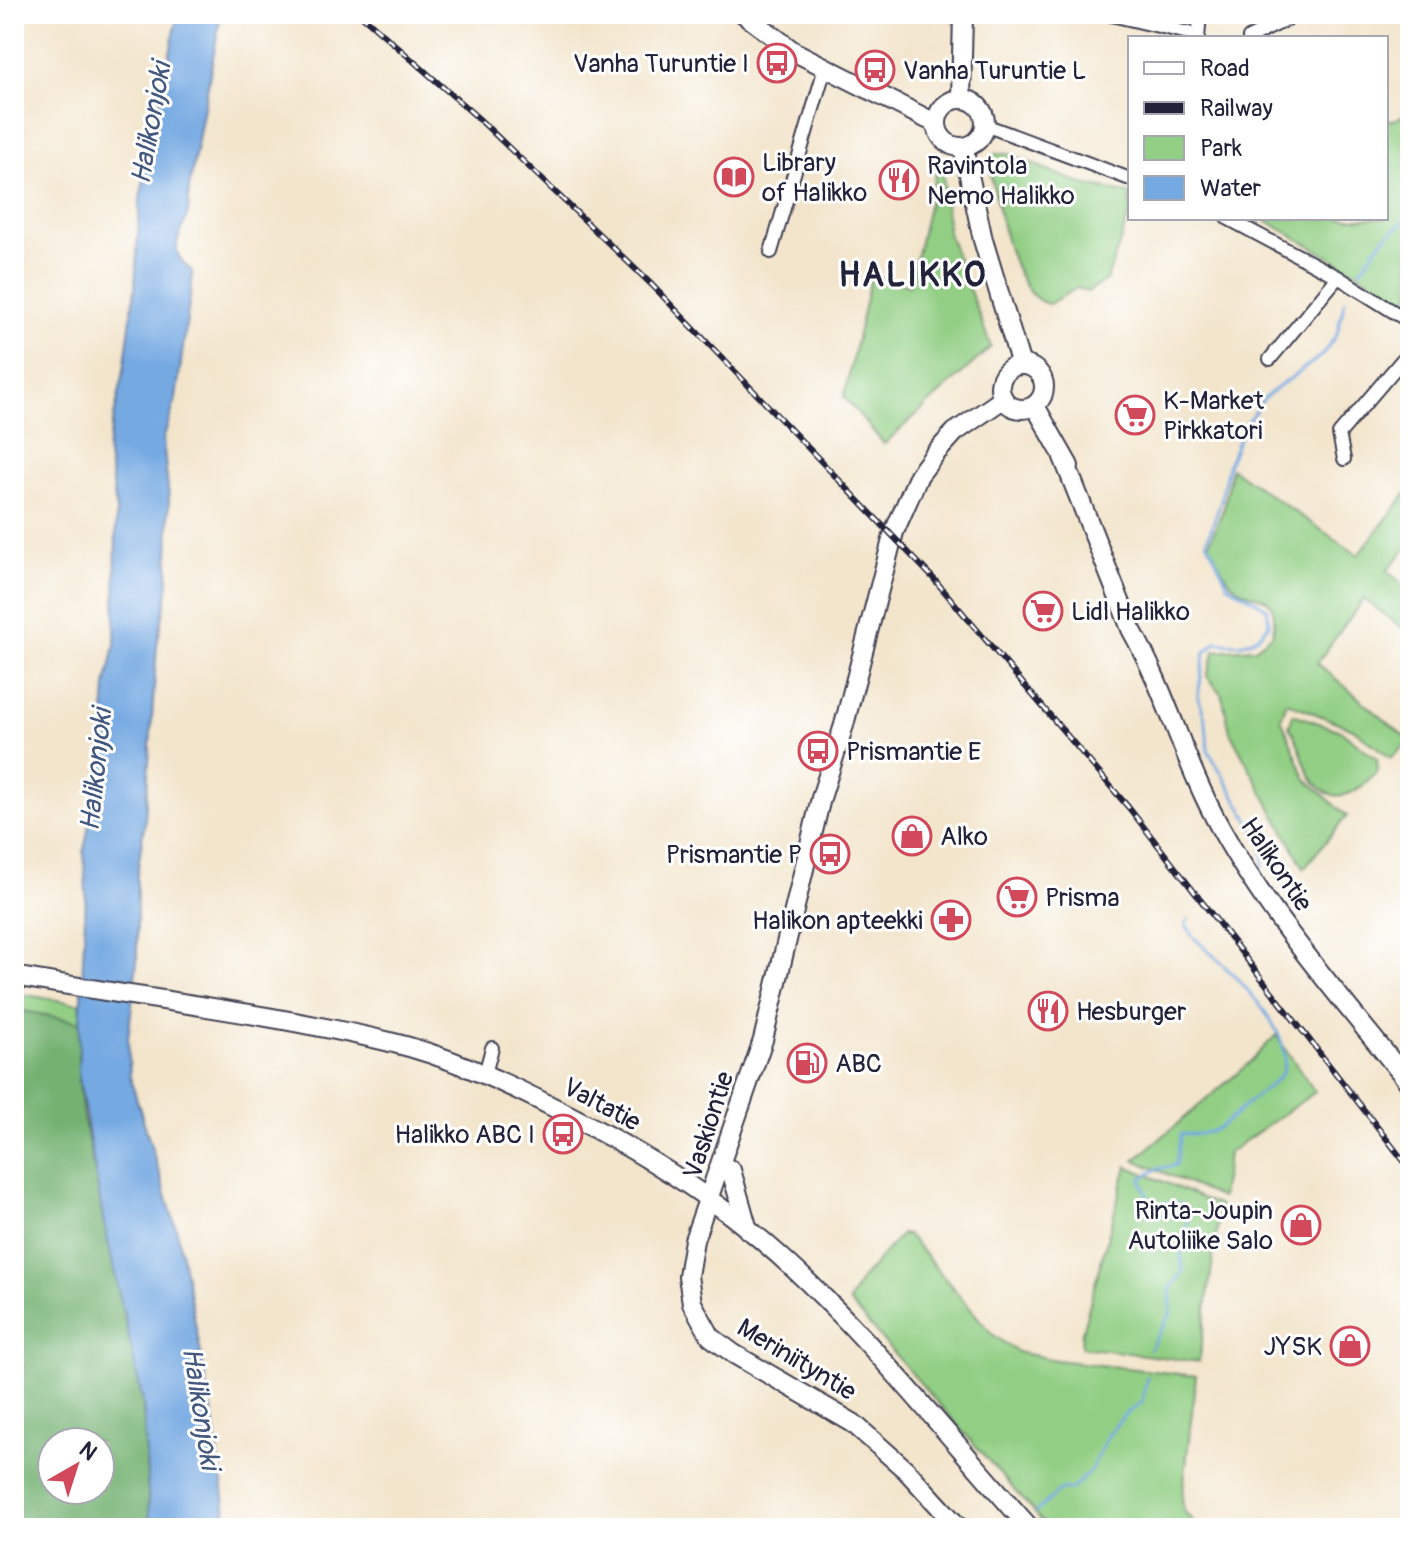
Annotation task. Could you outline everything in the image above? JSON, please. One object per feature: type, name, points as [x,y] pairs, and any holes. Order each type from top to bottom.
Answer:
[{"type":"main road","points":[[744,14],[771,36],[825,68],[937,124],[945,140],[963,147],[979,139],[985,125],[978,106],[961,99],[943,107],[937,124]]},
{"type":"main road","points":[[961,99],[963,14]]},
{"type":"main road","points":[[963,147],[983,240],[1021,365]]},
{"type":"main road","points":[[1021,365],[1034,368],[1043,379],[1044,394],[1035,406],[1021,409],[1003,399],[1003,377],[1021,365]]},
{"type":"main road","name":"Vaskiontie","points":[[711,1200],[763,1040],[821,798],[844,725],[894,532],[919,475],[955,432],[1003,399]]},
{"type":"main road","name":"Halikontie","points":[[1035,406],[1101,525],[1141,625],[1144,649],[1200,791],[1247,874],[1410,1084]]},
{"type":"main road","name":"Vaskiontie","points":[[711,1200],[731,1170],[774,1043],[842,765],[844,725]]},
{"type":"main road","name":"Valtatie","points":[[14,976],[392,1043],[485,1074],[633,1150],[711,1200],[748,1230],[871,1347],[1030,1528]]},
{"type":"main road","points":[[731,1170],[748,1230]]},
{"type":"main road","name":"Meriniityntie","points":[[711,1200],[694,1240],[688,1276],[692,1303],[711,1337],[734,1354],[853,1423],[906,1470],[959,1528]]},
{"type":"street","points":[[1107,14],[1197,36],[1200,14]]},
{"type":"street","points":[[1253,36],[1296,14]]},
{"type":"street","points":[[771,252],[825,68]]},
{"type":"street","points":[[985,125],[1128,178]]},
{"type":"street","points":[[1231,220],[1338,277],[1410,322]]},
{"type":"street","points":[[1270,359],[1338,277]]},
{"type":"street","points":[[1344,459],[1339,434],[1410,351]]},
{"type":"street","points":[[485,1074],[492,1048]]},
{"type":"green space","points":[[1410,110],[1410,309],[1368,279],[1267,221],[1388,220],[1388,121],[1397,119]]},
{"type":"green space","points":[[995,154],[1010,154],[1079,183],[1128,194],[1128,219],[1107,279],[1088,292],[1077,288],[1049,304],[1036,298],[1015,267],[1008,246],[990,159]]},
{"type":"green space","points":[[937,167],[943,173],[948,233],[991,347],[884,444],[844,397],[871,276],[910,285]]},
{"type":"green space","points":[[1231,468],[1358,555],[1410,489],[1410,544],[1387,571],[1410,590],[1410,634],[1364,599],[1317,663],[1410,741],[1391,758],[1353,729],[1287,702],[1281,718],[1305,778],[1347,816],[1304,868],[1230,732],[1222,695],[1207,676],[1215,651],[1255,648],[1273,634],[1273,609],[1269,602],[1231,583],[1209,544],[1225,505]]},
{"type":"green space","points":[[1293,714],[1341,731],[1377,759],[1378,770],[1355,790],[1338,796],[1329,794],[1320,788],[1309,772],[1289,727]]},
{"type":"green space","points":[[14,993],[81,1004],[80,1022],[14,1009]]},
{"type":"green space","points":[[14,1009],[80,1022],[78,1072],[83,1116],[143,1402],[150,1528],[14,1528]]},
{"type":"green space","points":[[1276,1035],[1315,1092],[1228,1153],[1221,1198],[1135,1160],[1247,1065]]},
{"type":"green space","points":[[1127,1166],[1220,1206],[1199,1362],[1081,1347],[1082,1332]]},
{"type":"green space","points":[[901,1234],[908,1235],[992,1334],[1017,1352],[1056,1360],[1196,1376],[1182,1500],[1184,1511],[1198,1528],[1048,1528],[849,1302],[860,1281]]},
{"type":"water","name":"Halikonjoki","points":[[178,14],[221,14],[189,189],[188,212],[177,244],[179,257],[192,271],[192,282],[176,399],[163,440],[169,498],[168,590],[157,645],[145,820],[137,875],[137,961],[128,1039],[130,1077],[177,1231],[214,1421],[228,1528],[150,1528],[143,1402],[104,1224],[78,1072],[86,894],[84,851],[101,760],[106,686],[115,645],[116,510],[107,449],[124,370],[135,288],[140,199]]},
{"type":"waterway","points":[[1360,270],[1384,238],[1410,217]]},
{"type":"waterway","points":[[1261,871],[1264,860],[1261,841],[1208,750],[1206,722],[1198,696],[1205,652],[1217,642],[1241,644],[1258,636],[1269,624],[1267,608],[1228,585],[1207,541],[1221,501],[1228,465],[1243,428],[1265,397],[1322,355],[1337,334],[1345,300]]},
{"type":"waterway","points":[[1150,1349],[1171,1312],[1170,1289],[1184,1271],[1182,1241],[1191,1211],[1179,1203],[1150,1204],[1141,1179],[1157,1169],[1176,1165],[1181,1134],[1203,1134],[1218,1128],[1271,1085],[1281,1074],[1285,1057],[1270,1019],[1238,979],[1192,936],[1186,924],[1188,919]]},
{"type":"waterway","points":[[1036,1512],[1060,1490],[1072,1489],[1091,1470],[1107,1437],[1123,1416],[1142,1402],[1147,1377]]},
{"type":"railway","points":[[360,14],[478,118],[652,285],[933,578],[1129,808],[1410,1169]]},
{"type":"place","name":"Vanha Turuntie I","points":[[777,63]]},
{"type":"place","name":"Vanha Turuntie L","points":[[875,70]]},
{"type":"place","name":"Library of Halikko","points":[[734,177]]},
{"type":"place","name":"Ravintola Nemo Halikko","points":[[899,180]]},
{"type":"place","name":"K-Market Pirkkatori","points":[[1135,415]]},
{"type":"place","name":"Lidl Halikko","points":[[1043,611]]},
{"type":"place","name":"Prismantie E","points":[[818,751]]},
{"type":"place","name":"Alko","points":[[912,836]]},
{"type":"place","name":"Prismantie P","points":[[830,854]]},
{"type":"place","name":"Prisma","points":[[1017,897]]},
{"type":"place","name":"Halikon apteekki","points":[[951,920]]},
{"type":"place","name":"Hesburger","points":[[1048,1011]]},
{"type":"place","name":"ABC","points":[[807,1063]]},
{"type":"place","name":"Halikko ABC I","points":[[563,1134]]},
{"type":"place","name":"Rinta-Joupin Autoliike Salo","points":[[1301,1225]]},
{"type":"place","name":"JYSK","points":[[1350,1346]]},
{"type":"district","name":"HALIKKO","points":[[913,274]]}]
